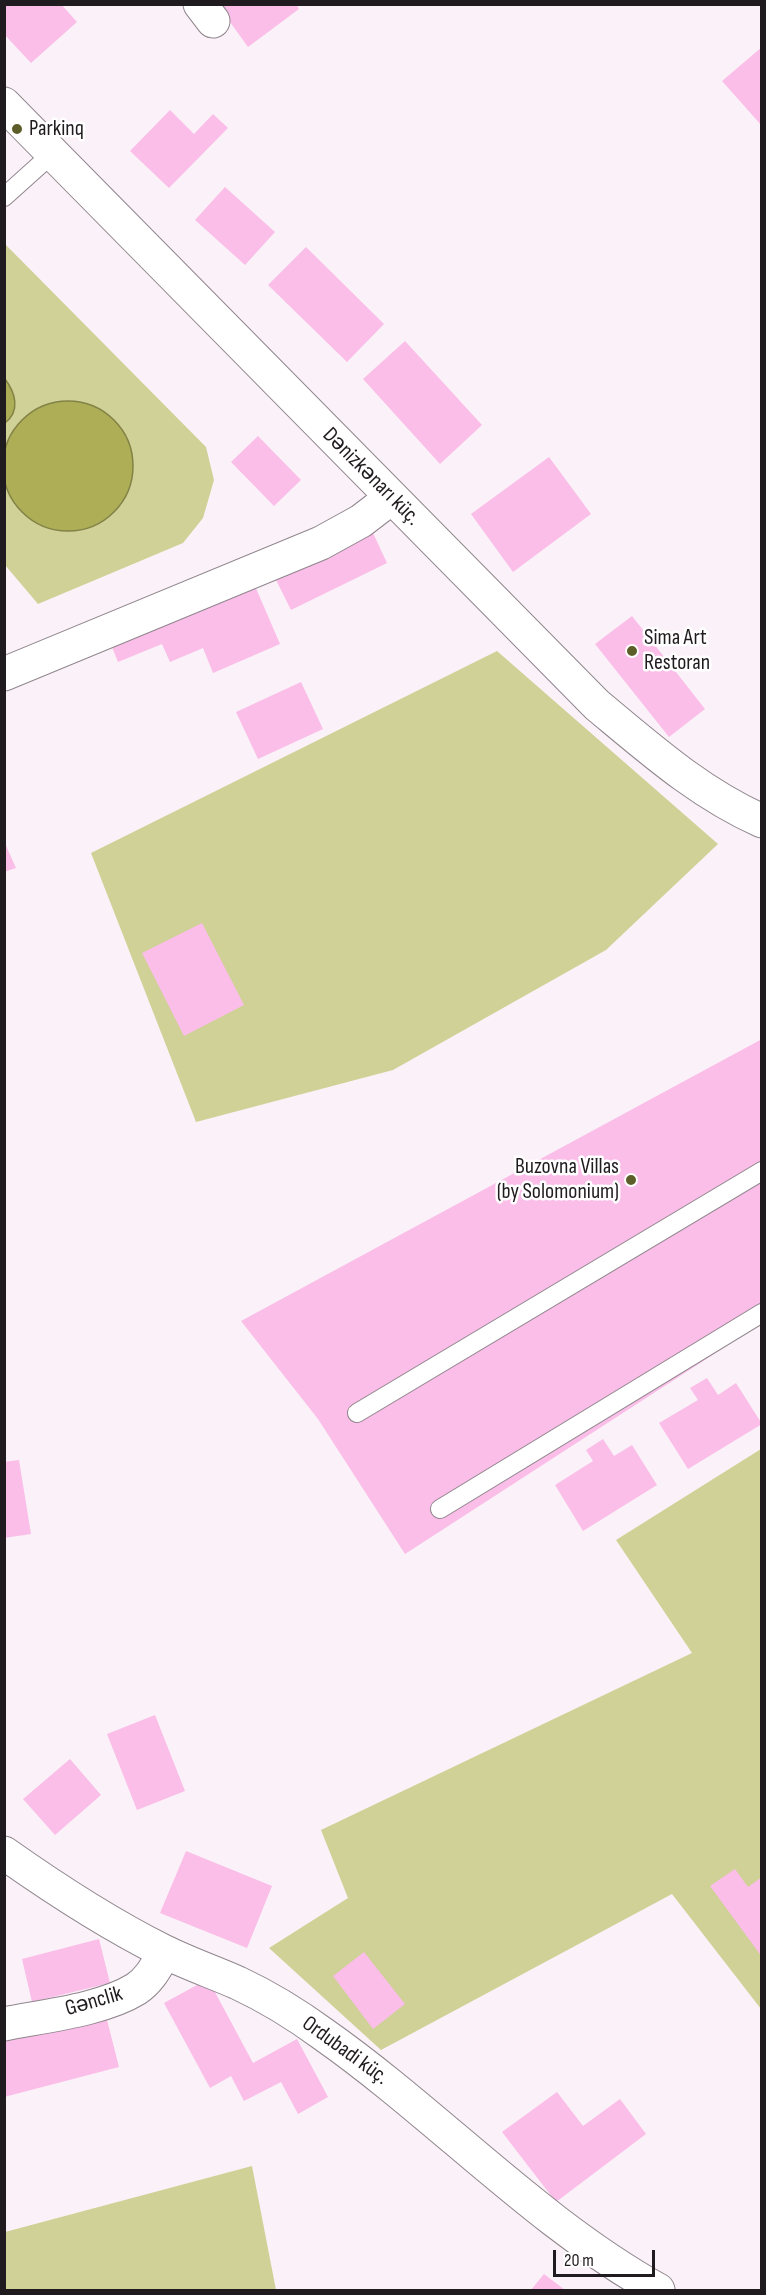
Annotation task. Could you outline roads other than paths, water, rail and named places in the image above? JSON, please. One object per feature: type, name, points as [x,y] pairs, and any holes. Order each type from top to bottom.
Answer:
[{"type":"street","name":"Dənizkənarı küç.","points":[[4,104],[597,705],[670,766],[709,795],[762,821]]},
{"type":"street","points":[[4,674],[321,543],[361,521],[391,498]]},
{"type":"street","name":"Ordubadi küç.","points":[[4,1853],[69,1899],[165,1952],[265,1996],[324,2034],[588,2246],[658,2290]]},
{"type":"street","name":"Gənclik","points":[[4,2024],[113,1999],[137,1988],[152,1974],[165,1952]]},
{"type":"lane","points":[[4,197],[53,153]]},
{"type":"lane","points":[[357,1413],[762,1171]]},
{"type":"lane","points":[[440,1509],[762,1313]]},
{"type":"place","name":"Parkinq","points":[[17,129]]},
{"type":"place","name":"Sima Art Restoran","points":[[632,651]]},
{"type":"place","name":"Buzovna Villas (by Solomonium)","points":[[631,1180]]}]
